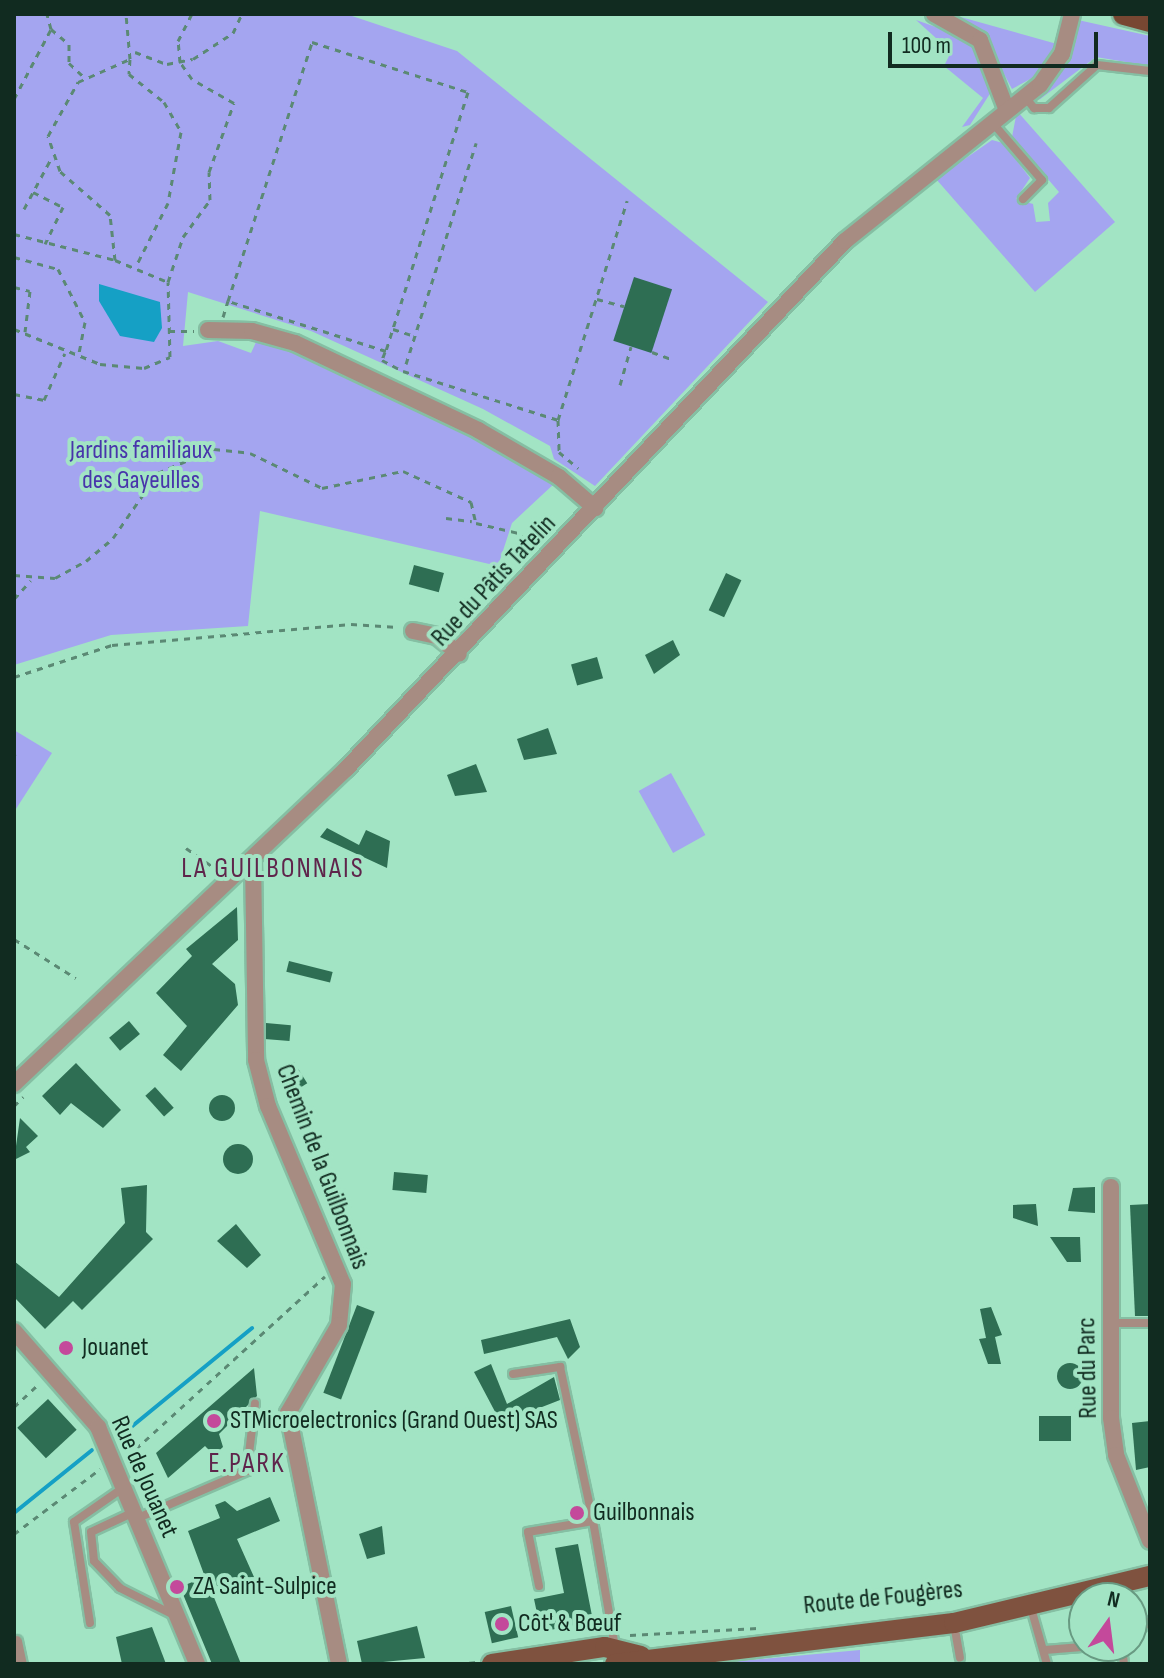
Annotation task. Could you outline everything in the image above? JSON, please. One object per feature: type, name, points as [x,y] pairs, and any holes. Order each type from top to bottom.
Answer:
[{"type":"highway","points":[[1126,14],[1150,19]]},
{"type":"main road","points":[[492,1664],[622,1654],[671,1658],[954,1623],[1031,1608],[1150,1576]]},
{"type":"street","points":[[934,14],[980,40],[1006,108]]},
{"type":"street","name":"Rue du Pâtis Tatelin","points":[[14,1084],[253,860],[459,654],[845,241],[1050,74],[1065,44],[1072,14]]},
{"type":"street","points":[[208,330],[252,331],[295,343],[478,430],[595,508]]},
{"type":"street","points":[[413,631],[437,636],[459,654]]},
{"type":"street","name":"Chemin de la Guilbonnais","points":[[253,860],[256,1060],[343,1284],[339,1325],[288,1413],[339,1664]]},
{"type":"street","name":"Rue du Parc","points":[[1111,1187],[1111,1323],[1116,1455],[1150,1541]]},
{"type":"street","name":"Rue de Jouanet","points":[[14,1331],[93,1418],[197,1664]]},
{"type":"street","points":[[16,1641],[21,1664]]},
{"type":"lane","points":[[1024,96],[1042,109],[1097,65],[1150,71]]},
{"type":"lane","points":[[991,120],[1042,180],[1023,199]]},
{"type":"lane","points":[[1111,1323],[1150,1323]]},
{"type":"lane","points":[[513,1374],[560,1367],[622,1654]]},
{"type":"lane","points":[[176,1616],[120,1588],[90,1551],[95,1527],[136,1515],[247,1471],[255,1403]]},
{"type":"lane","points":[[90,1623],[74,1522],[124,1487]]},
{"type":"lane","points":[[539,1586],[528,1532],[593,1521]]},
{"type":"lane","points":[[1031,1608],[1047,1664]]},
{"type":"lane","points":[[954,1623],[960,1657]]},
{"type":"lane","points":[[1045,1650],[1068,1648]]},
{"type":"path","points":[[47,14],[51,29],[69,44],[69,63],[85,79]]},
{"type":"path","points":[[24,209],[52,157],[53,119],[85,79],[130,59],[135,52],[126,14]]},
{"type":"path","points":[[14,329],[65,353],[79,353],[144,368],[170,357],[168,282],[183,237],[210,200],[212,160],[234,103],[192,79],[180,62],[178,41],[192,14]]},
{"type":"path","points":[[135,52],[180,62],[233,33],[242,14]]},
{"type":"path","points":[[14,99],[51,29]]},
{"type":"path","points":[[386,351],[228,301],[312,42],[468,92],[386,351],[382,360],[403,371],[558,420]]},
{"type":"path","points":[[130,59],[134,81],[164,102],[181,132],[168,203],[136,266]]},
{"type":"path","points":[[406,364],[476,143]]},
{"type":"path","points":[[52,157],[110,215],[115,260]]},
{"type":"path","points":[[33,192],[63,207],[45,244]]},
{"type":"path","points":[[578,468],[559,452],[558,420],[627,201]]},
{"type":"path","points":[[14,234],[136,266],[168,282]]},
{"type":"path","points":[[14,257],[58,269],[85,322],[79,353]]},
{"type":"path","points":[[14,287],[30,291],[25,332]]},
{"type":"path","points":[[597,299],[624,306]]},
{"type":"path","points":[[393,329],[415,336]]},
{"type":"path","points":[[169,331],[208,330]]},
{"type":"path","points":[[620,385],[631,347]]},
{"type":"path","points":[[652,352],[674,360]]},
{"type":"path","points":[[14,394],[46,399],[65,353]]},
{"type":"path","points":[[14,599],[31,580],[86,561],[113,538],[158,473],[214,449],[250,453],[287,477],[322,488],[403,471],[471,502],[472,521]]},
{"type":"path","points":[[446,518],[523,534]]},
{"type":"path","points":[[14,575],[31,580]]},
{"type":"path","points":[[14,677],[112,645],[351,624],[413,631]]},
{"type":"path","points":[[186,848],[209,858],[228,884]]},
{"type":"path","points":[[14,939],[76,978]]},
{"type":"path","points":[[14,1534],[106,1465],[116,1467],[335,1266]]},
{"type":"path","points":[[14,1407],[52,1373]]},
{"type":"path","points":[[622,1654],[765,1628]]},
{"type":"green space","name":"Jardins familiaux des Gayeulles","points":[[14,14],[346,14],[457,51],[768,302],[595,486],[554,459],[550,446],[483,409],[311,331],[188,292],[183,346],[218,341],[251,353],[257,340],[301,351],[469,430],[556,482],[512,523],[498,566],[260,511],[248,626],[111,635],[14,665]]},
{"type":"green space","points":[[950,14],[1057,44],[1043,72],[1012,89],[986,40]]},
{"type":"green space","points":[[916,20],[967,38],[985,58],[991,92],[970,125],[962,127],[983,98],[944,66],[949,56],[933,48],[937,39]]},
{"type":"green space","points":[[1078,20],[1150,36],[1150,66],[1096,57],[1039,100]]},
{"type":"green space","points":[[1017,111],[1115,222],[1035,292],[936,179],[992,140],[1003,143],[1030,178],[1016,199],[1033,204],[1036,222],[1050,221],[1048,203],[1059,192],[1012,137]]},
{"type":"green space","points":[[14,730],[52,753],[14,812]]},
{"type":"green space","points":[[671,773],[705,835],[673,853],[639,791]]},
{"type":"green space","points":[[860,1650],[860,1664],[707,1664]]},
{"type":"shaded area","points":[[99,284],[160,302],[162,328],[154,342],[120,336],[99,301]]},
{"type":"building","points":[[634,277],[672,289],[651,353],[613,341]]},
{"type":"building","points":[[414,565],[444,573],[439,592],[409,584]]},
{"type":"building","points":[[726,573],[741,580],[724,617],[709,610]]},
{"type":"building","points":[[673,640],[680,655],[654,674],[645,655]]},
{"type":"building","points":[[597,657],[603,678],[577,686],[571,664]]},
{"type":"building","points":[[548,728],[557,754],[524,760],[517,739]]},
{"type":"building","points":[[476,764],[487,792],[455,796],[447,775]]},
{"type":"building","points":[[327,828],[359,845],[366,830],[390,841],[387,868],[320,837]]},
{"type":"building","points":[[237,907],[238,940],[212,964],[235,984],[238,1005],[181,1071],[163,1055],[187,1026],[156,993],[192,956],[186,949]]},
{"type":"building","points":[[289,961],[333,972],[330,983],[286,972]]},
{"type":"building","points":[[129,1021],[140,1034],[120,1051],[109,1038]]},
{"type":"building","points":[[266,1023],[291,1025],[290,1041],[265,1039]]},
{"type":"building","points":[[294,1062],[307,1083],[295,1091],[281,1070]]},
{"type":"building","points":[[76,1063],[121,1110],[103,1128],[71,1103],[60,1115],[42,1096]]},
{"type":"building","points":[[155,1087],[174,1108],[164,1117],[145,1096]]},
{"type":"building","points":[[222,1095],[231,1099],[235,1108],[231,1117],[222,1121],[213,1117],[209,1108],[213,1099]]},
{"type":"building","points":[[20,1118],[38,1136],[26,1147],[30,1152],[14,1160]]},
{"type":"building","points":[[238,1144],[244,1145],[252,1153],[252,1165],[244,1173],[238,1174],[232,1173],[224,1165],[223,1159],[224,1153],[232,1145]]},
{"type":"building","points":[[394,1172],[428,1175],[426,1193],[392,1190]]},
{"type":"building","points":[[147,1185],[146,1232],[153,1239],[82,1310],[73,1301],[45,1329],[14,1297],[14,1261],[59,1297],[125,1223],[121,1188]]},
{"type":"building","points":[[1095,1187],[1095,1213],[1068,1211],[1073,1188]]},
{"type":"building","points":[[1036,1204],[1038,1226],[1013,1218],[1013,1205]]},
{"type":"building","points":[[1150,1204],[1150,1316],[1135,1316],[1130,1205]]},
{"type":"building","points":[[236,1224],[261,1255],[247,1268],[217,1241]]},
{"type":"building","points":[[1050,1237],[1080,1237],[1081,1262],[1067,1262]]},
{"type":"building","points":[[357,1305],[375,1312],[341,1400],[323,1393]]},
{"type":"building","points":[[991,1307],[1002,1335],[995,1337],[1001,1364],[988,1364],[979,1339],[986,1338],[980,1309]]},
{"type":"building","points":[[570,1319],[580,1347],[568,1359],[557,1337],[484,1354],[481,1340]]},
{"type":"building","points":[[1070,1363],[1079,1367],[1083,1376],[1079,1385],[1070,1389],[1061,1385],[1057,1376],[1061,1367]]},
{"type":"building","points":[[491,1364],[507,1404],[554,1377],[560,1400],[501,1423],[474,1372]]},
{"type":"building","name":"STMicroelectronics (Grand Ouest) SAS","points":[[254,1368],[257,1396],[219,1434],[223,1447],[214,1455],[205,1446],[168,1478],[156,1453]]},
{"type":"building","points":[[48,1399],[77,1430],[46,1458],[17,1428]]},
{"type":"building","points":[[1039,1416],[1071,1416],[1071,1441],[1039,1441]]},
{"type":"building","points":[[1150,1421],[1150,1467],[1136,1470],[1132,1423]]},
{"type":"building","points":[[270,1497],[280,1521],[237,1539],[254,1577],[213,1595],[241,1664],[212,1664],[180,1587],[205,1577],[188,1531],[220,1518],[215,1505],[225,1501],[237,1511]]},
{"type":"building","points":[[382,1526],[385,1554],[367,1559],[359,1534]]},
{"type":"building","points":[[578,1544],[593,1621],[541,1632],[534,1599],[564,1593],[555,1548]]},
{"type":"building","name":"Côt' & Bœuf","points":[[511,1606],[518,1637],[492,1643],[485,1612]]},
{"type":"building","points":[[417,1626],[425,1658],[362,1664],[357,1641]]},
{"type":"building","points":[[152,1627],[166,1664],[122,1664],[116,1637]]},
{"type":"waterway","points":[[119,1437],[252,1328]]},
{"type":"waterway","points":[[14,1513],[92,1450]]},
{"type":"place","name":"Jouanet","points":[[66,1348]]},
{"type":"place","name":"STMicroelectronics (Grand Ouest) SAS","points":[[214,1421]]},
{"type":"place","name":"Guilbonnais","points":[[577,1513]]},
{"type":"place","name":"ZA Saint-Sulpice","points":[[177,1587]]},
{"type":"place","name":"Côt' & Bœuf","points":[[502,1624]]},
{"type":"district","name":"LA GUILBONNAIS","points":[[273,869]]},
{"type":"district","name":"E.PARK","points":[[247,1464]]}]
